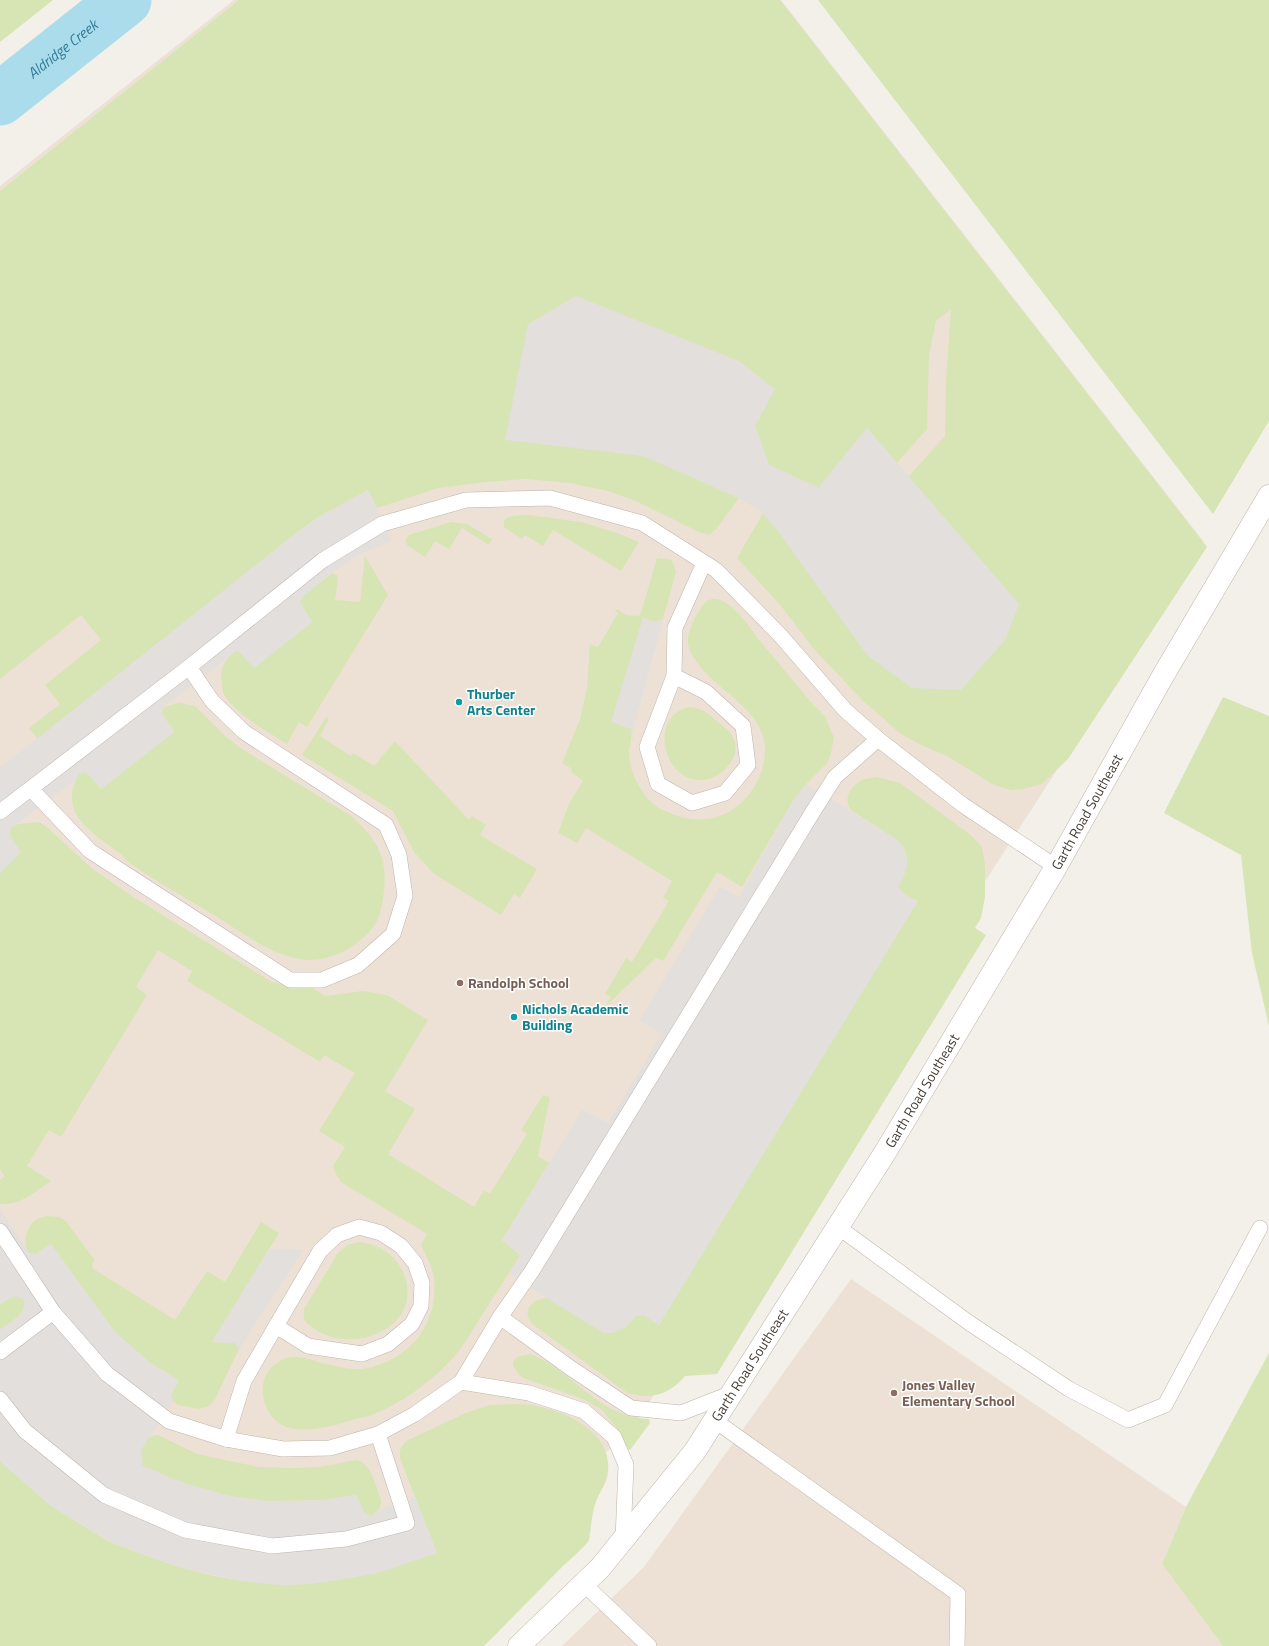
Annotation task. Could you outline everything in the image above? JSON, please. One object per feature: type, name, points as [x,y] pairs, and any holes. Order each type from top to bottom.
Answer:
[{"type":"street","name":"Garth Road Southeast","points":[[519,1646],[600,1568],[695,1451],[886,1151],[1056,867],[1164,674],[1269,496]]},
{"type":"lane","points":[[0,812],[189,667],[323,560],[382,524],[466,500],[550,498],[642,523],[716,570],[780,635],[845,710],[878,739],[963,805],[1056,867]]},
{"type":"lane","points":[[674,676],[706,692],[743,726],[748,765],[725,793],[692,803],[658,784],[647,747],[674,676],[675,628],[704,563]]},
{"type":"lane","points":[[31,789],[90,851],[290,980],[322,980],[358,965],[393,934],[406,896],[399,855],[386,825],[244,732],[212,701],[189,667]]},
{"type":"lane","points":[[0,1231],[53,1312],[107,1374],[169,1421],[226,1439],[283,1450],[330,1448],[378,1434],[415,1414],[461,1382],[500,1317],[532,1271],[835,777],[878,739]]},
{"type":"lane","points":[[226,1439],[244,1381],[276,1326],[320,1251],[337,1235],[359,1227],[381,1233],[401,1246],[414,1263],[422,1283],[421,1306],[412,1324],[388,1344],[362,1354],[308,1346],[276,1326]]},
{"type":"lane","points":[[838,1227],[968,1322],[1069,1389],[1128,1420],[1165,1405],[1260,1228]]},
{"type":"lane","points":[[0,1352],[53,1312]]},
{"type":"lane","points":[[500,1317],[572,1369],[631,1408],[681,1413],[732,1393]]},
{"type":"lane","points":[[461,1382],[529,1392],[584,1411],[614,1437],[626,1465],[623,1540]]},
{"type":"lane","points":[[0,1399],[25,1431],[104,1495],[185,1530],[272,1546],[346,1539],[407,1523],[378,1434]]},
{"type":"lane","points":[[714,1420],[958,1594],[958,1646]]},
{"type":"lane","points":[[584,1584],[649,1646]]},
{"type":"shaded area","name":"Randolph School","points":[[234,0],[781,0],[1204,542],[635,1424],[406,1646],[0,1646],[0,186]]},
{"type":"shaded area","points":[[576,296],[739,361],[775,389],[755,426],[769,465],[818,488],[867,428],[1019,604],[1005,640],[961,690],[912,688],[867,655],[778,531],[763,513],[739,498],[644,456],[505,440],[528,324]]},
{"type":"shaded area","points":[[368,490],[391,541],[360,554],[332,573],[303,596],[300,602],[301,605],[312,622],[254,668],[240,652],[235,651],[165,706],[162,709],[162,713],[174,732],[101,789],[88,774],[84,772],[79,774],[75,780],[11,828],[10,836],[21,852],[0,873],[0,768],[295,534],[320,516]]},
{"type":"shaded area","points":[[643,618],[655,622],[663,619],[632,733],[631,729],[628,727],[611,722]]},
{"type":"shaded area","points":[[806,784],[896,839],[903,846],[906,852],[907,866],[898,887],[905,895],[918,901],[659,1325],[645,1316],[636,1316],[626,1327],[612,1333],[604,1333],[509,1273],[520,1255],[502,1240],[582,1110],[608,1123],[662,1034],[640,1020],[720,887],[739,897],[793,801]]},
{"type":"shaded area","points":[[0,1209],[29,1253],[36,1254],[51,1244],[114,1331],[149,1362],[179,1381],[171,1395],[173,1401],[141,1451],[143,1466],[183,1483],[229,1496],[267,1501],[296,1501],[324,1500],[356,1495],[364,1512],[371,1516],[379,1510],[415,1497],[437,1553],[378,1573],[310,1584],[280,1585],[241,1581],[179,1567],[144,1555],[108,1540],[51,1506],[0,1461],[0,1330],[23,1312],[25,1304],[23,1299],[14,1296],[0,1304]]},
{"type":"shaded area","points":[[269,1249],[303,1250],[239,1349],[235,1343],[212,1342]]},
{"type":"shaded area","name":"Jones Valley Elementary School","points":[[851,1279],[1186,1507],[1162,1564],[1223,1646],[562,1646],[644,1567]]},
{"type":"green space","points":[[0,0],[53,0],[0,42]]},
{"type":"green space","points":[[239,0],[780,0],[1207,547],[1068,759],[1042,784],[1023,789],[1011,790],[994,785],[947,756],[921,745],[901,734],[861,699],[813,648],[781,606],[737,558],[763,513],[778,531],[1019,604],[908,477],[945,436],[946,378],[951,309],[936,321],[929,355],[927,429],[897,463],[867,428],[819,488],[769,465],[755,426],[775,388],[505,439],[644,456],[739,498],[716,529],[709,535],[701,533],[636,501],[608,491],[570,483],[526,479],[438,488],[377,508],[368,490],[320,516],[295,534],[38,739],[29,728],[60,704],[45,685],[101,640],[81,615],[0,679],[0,191]]},
{"type":"green space","points":[[818,0],[1269,0],[1269,421],[1213,514]]},
{"type":"green space","points":[[528,515],[582,522],[617,533],[639,542],[621,571],[553,530],[543,546],[525,535],[522,539],[504,527],[504,520],[507,518]]},
{"type":"green space","points":[[451,522],[467,524],[492,539],[489,545],[462,528],[449,549],[435,541],[425,557],[407,545],[406,539],[409,535]]},
{"type":"green space","points":[[365,556],[388,595],[307,727],[299,722],[287,744],[251,721],[227,699],[223,692],[221,677],[223,666],[229,656],[235,651],[240,652],[254,668],[312,622],[300,602],[303,596],[332,573],[337,575],[338,580],[335,600],[360,602]]},
{"type":"green space","points":[[657,558],[672,560],[676,572],[663,619],[655,622],[643,618],[612,722],[631,729],[632,735],[629,753],[630,761],[635,778],[644,794],[656,806],[671,814],[689,819],[706,819],[724,814],[742,803],[753,789],[761,773],[765,753],[763,736],[756,721],[707,674],[690,652],[688,635],[692,624],[702,606],[711,599],[720,600],[727,603],[740,615],[811,702],[825,716],[834,738],[828,762],[806,784],[793,801],[742,887],[717,872],[663,961],[656,958],[605,1007],[611,997],[605,994],[626,958],[632,962],[669,901],[663,898],[672,881],[586,828],[577,843],[558,833],[569,804],[583,781],[571,772],[572,769],[562,763],[580,719],[587,688],[590,644],[598,647],[618,613],[614,610],[619,610],[626,615],[640,616]]},
{"type":"green space","points":[[1223,697],[1269,716],[1269,1026],[1252,953],[1241,855],[1164,813]]},
{"type":"green space","points":[[180,703],[195,706],[225,736],[242,749],[351,816],[369,834],[380,852],[383,862],[383,898],[377,921],[370,931],[352,947],[330,957],[306,960],[294,958],[273,951],[132,865],[121,854],[90,831],[80,820],[74,809],[72,798],[73,788],[79,774],[84,772],[88,774],[101,789],[174,732],[162,713],[162,710],[165,707]]},
{"type":"green space","points":[[691,707],[703,711],[713,717],[729,731],[733,737],[736,749],[732,761],[723,771],[712,778],[701,780],[687,777],[677,770],[669,759],[665,746],[665,733],[669,721],[678,712]]},
{"type":"green space","points":[[326,717],[329,719],[320,736],[351,756],[353,753],[374,766],[395,741],[469,820],[472,816],[486,825],[480,835],[537,869],[520,898],[514,894],[501,915],[434,874],[414,852],[393,811],[302,755]]},
{"type":"green space","points":[[877,777],[900,783],[971,835],[982,847],[985,865],[985,897],[981,918],[975,928],[986,935],[717,1374],[685,1376],[672,1388],[665,1392],[651,1396],[634,1395],[626,1392],[532,1324],[529,1319],[528,1310],[533,1303],[547,1298],[604,1333],[622,1329],[635,1316],[645,1316],[659,1325],[910,897],[905,895],[898,887],[906,869],[906,854],[903,848],[892,837],[852,811],[849,807],[848,798],[854,786],[862,780]]},
{"type":"green space","points":[[39,822],[48,828],[94,870],[135,898],[272,982],[298,988],[311,987],[325,996],[363,991],[387,995],[428,1020],[385,1091],[415,1109],[388,1154],[474,1207],[484,1190],[490,1194],[527,1134],[521,1130],[543,1095],[550,1097],[538,1156],[549,1163],[502,1240],[520,1255],[458,1351],[432,1378],[413,1393],[370,1416],[315,1429],[306,1430],[284,1426],[273,1418],[269,1412],[264,1400],[264,1380],[269,1370],[282,1360],[300,1357],[342,1368],[370,1368],[394,1358],[415,1341],[429,1319],[433,1306],[434,1278],[431,1265],[421,1245],[427,1234],[341,1182],[336,1174],[333,1166],[345,1147],[319,1131],[355,1073],[324,1055],[320,1062],[187,981],[192,971],[158,950],[136,987],[147,995],[61,1137],[49,1130],[27,1166],[51,1181],[21,1200],[14,1203],[0,1204],[0,1180],[5,1176],[0,1170],[0,873],[4,868],[11,828],[18,824]]},
{"type":"green space","points":[[47,1216],[59,1217],[65,1220],[94,1259],[92,1268],[175,1320],[207,1271],[225,1282],[261,1222],[279,1233],[212,1342],[235,1343],[239,1349],[214,1401],[207,1407],[198,1409],[178,1405],[173,1401],[171,1395],[178,1380],[149,1362],[114,1331],[51,1244],[36,1254],[29,1253],[25,1241],[29,1227],[35,1220]]},
{"type":"green space","points":[[360,1242],[374,1245],[386,1251],[400,1266],[408,1291],[404,1308],[395,1322],[381,1332],[364,1338],[346,1339],[328,1336],[306,1322],[304,1317],[304,1309],[338,1253],[349,1244]]},
{"type":"green space","points":[[14,1296],[23,1299],[23,1309],[18,1317],[0,1330],[0,1304]]},
{"type":"green space","points":[[1269,1353],[1269,1646],[1223,1646],[1162,1564],[1186,1507]]},
{"type":"green space","points":[[529,1354],[555,1368],[605,1405],[618,1412],[649,1419],[650,1423],[630,1450],[616,1427],[602,1410],[583,1399],[526,1379],[519,1375],[513,1366],[513,1362],[517,1357]]},
{"type":"green space","points":[[6,1366],[141,1451],[145,1442],[151,1436],[158,1435],[197,1454],[258,1467],[320,1467],[356,1460],[366,1466],[373,1476],[381,1500],[380,1508],[371,1516],[364,1513],[356,1495],[324,1500],[267,1501],[229,1496],[183,1483],[143,1466]]},
{"type":"green space","points":[[516,1404],[546,1408],[577,1421],[591,1430],[601,1442],[607,1455],[608,1471],[606,1481],[596,1501],[589,1540],[587,1543],[484,1646],[0,1646],[0,1461],[51,1506],[108,1541],[179,1567],[214,1576],[241,1581],[280,1585],[310,1584],[437,1553],[401,1461],[401,1447],[408,1440],[466,1413],[490,1405]]},
{"type":"waterway","name":"Aldridge Creek","points":[[0,99],[125,0]]},
{"type":"place","name":"Thurber Arts Center","points":[[459,702]]},
{"type":"place","name":"Randolph School","points":[[460,983]]},
{"type":"place","name":"Nichols Academic Building","points":[[514,1017]]},
{"type":"place","name":"Jones Valley Elementary School","points":[[894,1393]]}]
